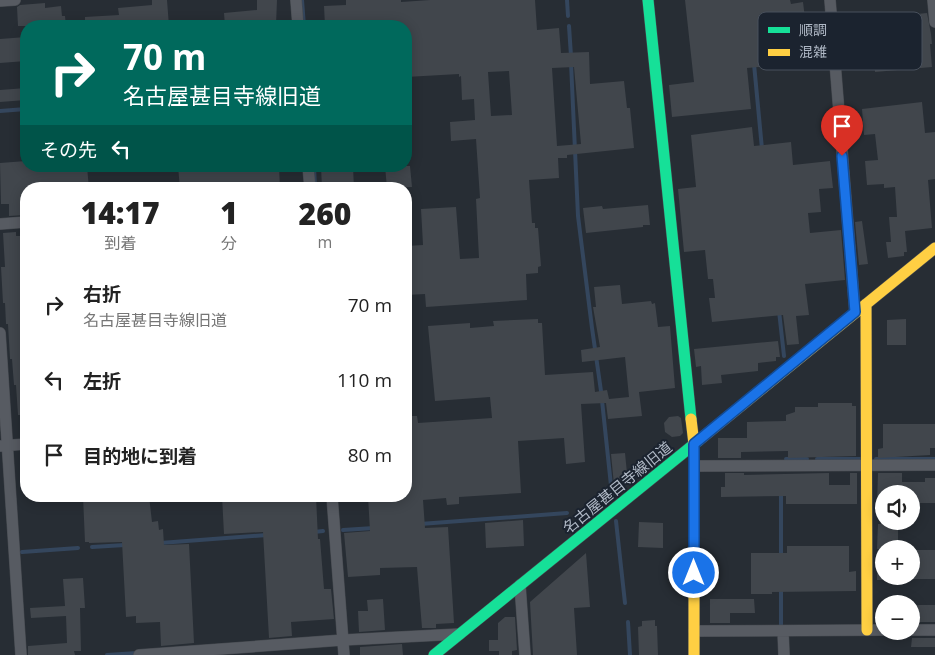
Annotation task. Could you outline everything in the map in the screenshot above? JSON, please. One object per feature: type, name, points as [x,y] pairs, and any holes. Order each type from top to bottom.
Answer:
[{"type":"street","points":[[0,1],[15,0]]},
{"type":"street","points":[[296,0],[298,20]]},
{"type":"street","points":[[648,0],[694,444],[694,655]]},
{"type":"street","points":[[933,0],[935,22]]},
{"type":"street","points":[[836,70],[855,312]]},
{"type":"street","points":[[0,224],[20,222]]},
{"type":"street","name":"名古屋甚目寺線旧道","points":[[434,655],[935,248]]},
{"type":"street","points":[[866,304],[867,630]]},
{"type":"street","points":[[0,333],[4,446],[21,655]]},
{"type":"street","points":[[4,446],[20,445]]},
{"type":"street","points":[[694,466],[935,465]]},
{"type":"street","points":[[332,502],[344,655]]},
{"type":"street","points":[[520,585],[525,655]]},
{"type":"street","points":[[694,631],[875,630]]},
{"type":"street","points":[[920,630],[935,630]]},
{"type":"street","points":[[784,631],[784,655]]},
{"type":"street","points":[[139,655],[342,640],[460,634]]},
{"type":"building","points":[[152,0],[167,0],[169,20],[85,20],[85,17],[119,15],[118,8],[152,5]]},
{"type":"building","points":[[257,0],[277,0],[276,20],[225,20],[224,13],[257,10]]},
{"type":"building","points":[[346,0],[401,0],[401,2],[430,0],[535,0],[537,30],[559,28],[561,53],[589,52],[590,84],[624,81],[627,108],[630,108],[634,148],[567,155],[567,158],[558,158],[559,178],[529,180],[532,223],[535,223],[535,228],[538,228],[541,266],[538,267],[538,273],[526,274],[527,300],[426,307],[425,294],[412,295],[412,246],[423,245],[421,209],[456,207],[460,259],[479,258],[476,199],[480,198],[476,139],[451,141],[450,122],[475,120],[474,99],[462,100],[461,76],[459,77],[459,74],[412,77],[412,20],[325,20],[324,6],[346,5]],"holes":[[[574,67],[581,144],[557,146],[552,68]],[[509,71],[512,115],[491,116],[488,72]]]},
{"type":"building","points":[[685,0],[790,0],[791,4],[803,2],[804,12],[758,12],[758,67],[747,68],[751,109],[672,117],[669,85],[694,82]]},
{"type":"building","points":[[45,3],[45,8],[61,6],[62,16],[65,16],[65,20],[20,20],[20,26],[18,26],[17,7],[20,5]]},
{"type":"building","points":[[927,13],[931,34],[932,67],[922,68],[922,14]]},
{"type":"building","points":[[20,37],[20,61],[0,63],[0,39]]},
{"type":"building","points":[[875,70],[898,70],[875,72]]},
{"type":"building","points":[[20,88],[20,100],[0,102],[0,90]]},
{"type":"building","points":[[922,102],[925,133],[935,132],[935,179],[928,180],[932,228],[905,231],[907,252],[904,252],[904,256],[888,258],[886,242],[891,242],[889,217],[897,217],[895,187],[884,188],[884,184],[867,185],[865,161],[878,160],[875,134],[864,135],[862,109]]},
{"type":"building","points":[[752,127],[754,146],[791,142],[793,165],[830,161],[833,188],[819,189],[821,212],[808,213],[810,233],[841,230],[845,280],[805,284],[809,315],[796,316],[799,344],[787,345],[783,315],[712,322],[709,298],[715,298],[713,279],[708,279],[705,250],[684,252],[678,189],[696,187],[691,135]]},
{"type":"building","points":[[20,161],[20,172],[88,172],[88,182],[20,182],[20,215],[9,216],[9,204],[1,204],[0,163]]},
{"type":"building","points":[[179,172],[279,172],[280,182],[179,182]]},
{"type":"building","points":[[321,172],[353,172],[354,182],[322,182]]},
{"type":"building","points":[[386,172],[411,172],[412,182],[386,182]]},
{"type":"building","points":[[648,205],[650,225],[586,233],[583,208],[602,206],[603,209]]},
{"type":"building","points":[[862,221],[868,264],[859,265],[855,222]]},
{"type":"building","points":[[16,232],[16,236],[20,236],[20,415],[18,415],[12,359],[10,359],[5,303],[3,303],[1,267],[5,267],[3,233]]},
{"type":"building","points":[[620,285],[622,304],[651,301],[652,304],[655,303],[658,327],[670,326],[675,388],[639,392],[642,416],[608,419],[606,403],[581,404],[585,462],[566,464],[564,438],[518,441],[521,493],[459,497],[459,504],[447,505],[446,498],[423,500],[425,528],[448,527],[454,623],[436,624],[436,628],[422,628],[417,567],[380,568],[380,575],[348,577],[344,533],[370,531],[368,502],[412,502],[412,416],[417,416],[418,423],[492,418],[490,397],[435,401],[428,326],[470,323],[470,328],[494,326],[493,321],[538,319],[538,323],[542,323],[545,375],[593,372],[595,392],[607,390],[609,399],[629,397],[625,357],[582,362],[581,350],[600,347],[593,307],[596,307],[594,287]]},
{"type":"building","points":[[906,319],[906,345],[887,345],[887,320]]},
{"type":"building","points":[[778,341],[780,357],[776,357],[776,361],[758,363],[758,371],[721,375],[722,383],[702,385],[701,366],[696,367],[694,349]]},
{"type":"building","points":[[818,403],[852,403],[852,406],[856,406],[856,456],[788,458],[788,451],[741,452],[741,458],[718,458],[718,438],[747,438],[747,422],[786,421],[786,415],[795,412],[795,407],[818,407]]},
{"type":"building","points":[[678,416],[681,418],[683,433],[680,436],[672,437],[665,432],[664,423],[669,417]]},
{"type":"building","points":[[883,424],[935,424],[935,448],[930,448],[930,455],[878,458],[878,449],[883,448]]},
{"type":"building","points":[[625,453],[628,483],[614,485],[611,454]]},
{"type":"building","points":[[725,473],[744,473],[744,475],[829,473],[829,485],[850,485],[850,473],[857,473],[857,504],[786,504],[786,496],[721,497],[721,487],[725,487]]},
{"type":"building","points":[[878,473],[902,473],[902,482],[925,482],[925,478],[935,478],[935,503],[920,503],[920,485],[878,485]]},
{"type":"building","points":[[83,502],[150,502],[152,522],[158,521],[159,530],[163,529],[164,545],[189,544],[194,643],[161,646],[160,622],[136,623],[136,616],[126,617],[122,542],[85,542]]},
{"type":"building","points":[[222,502],[316,502],[318,539],[320,539],[324,589],[331,589],[334,619],[291,622],[292,636],[269,638],[263,532],[224,534]]},
{"type":"building","points":[[523,520],[524,546],[486,548],[485,523]]},
{"type":"building","points":[[639,522],[663,523],[663,548],[638,547]]},
{"type":"building","points":[[878,530],[898,530],[898,540],[877,540]]},
{"type":"building","points":[[787,546],[849,546],[849,572],[856,571],[856,591],[751,594],[751,553],[787,553]]},
{"type":"building","points":[[920,550],[935,550],[935,579],[920,579]]},
{"type":"building","points":[[586,553],[590,607],[574,608],[577,655],[533,655],[530,602]]},
{"type":"building","points":[[83,578],[85,608],[80,608],[81,651],[74,651],[75,655],[28,655],[28,646],[67,643],[66,616],[31,618],[30,608],[65,606],[63,579]]},
{"type":"building","points":[[383,599],[385,630],[359,632],[358,611],[368,611],[367,600]]},
{"type":"building","points":[[710,599],[754,599],[755,613],[730,613],[730,623],[710,623]]},
{"type":"building","points":[[920,605],[935,605],[935,622],[920,622]]},
{"type":"building","points":[[505,617],[515,617],[517,650],[512,651],[512,655],[499,655],[499,651],[489,651],[489,640],[498,640],[498,623]]},
{"type":"building","points":[[655,620],[658,655],[639,655],[638,627],[642,626],[642,621]]},
{"type":"building","points":[[935,638],[935,647],[911,647],[912,640]]},
{"type":"building","points":[[402,644],[403,655],[360,655],[360,647]]},
{"type":"waterway","points":[[302,0],[304,20]]},
{"type":"waterway","points":[[567,0],[568,16]]},
{"type":"waterway","points":[[569,26],[571,56]]},
{"type":"waterway","points":[[571,63],[578,216],[601,391],[612,495]]},
{"type":"waterway","points":[[754,64],[762,149]]},
{"type":"waterway","points":[[0,111],[20,109]]},
{"type":"waterway","points":[[314,172],[315,182]]},
{"type":"waterway","points":[[779,311],[784,356]]},
{"type":"waterway","points":[[786,459],[807,459]]},
{"type":"waterway","points":[[817,459],[860,459]]},
{"type":"waterway","points":[[876,459],[935,459]]},
{"type":"waterway","points":[[781,492],[781,558]]},
{"type":"waterway","points":[[420,524],[567,513]]},
{"type":"waterway","points":[[616,521],[625,603]]},
{"type":"waterway","points":[[343,530],[374,528]]},
{"type":"waterway","points":[[314,532],[323,531]]},
{"type":"waterway","points":[[160,543],[267,535]]},
{"type":"waterway","points":[[92,547],[125,545]]},
{"type":"waterway","points":[[22,552],[78,548]]},
{"type":"waterway","points":[[781,587],[781,626]]},
{"type":"waterway","points":[[628,622],[630,655]]},
{"type":"waterway","points":[[107,655],[137,653]]},
{"type":"traffic: fast","points":[[648,0],[691,419]]},
{"type":"traffic: fast","points":[[434,655],[698,441]]},
{"type":"traffic: slow","points":[[698,441],[935,248]]},
{"type":"traffic: slow","points":[[866,304],[867,630]]},
{"type":"traffic: slow","points":[[691,419],[694,444],[694,655]]},
{"type":"route","points":[[694,573],[694,444],[855,312],[842,156]]}]
